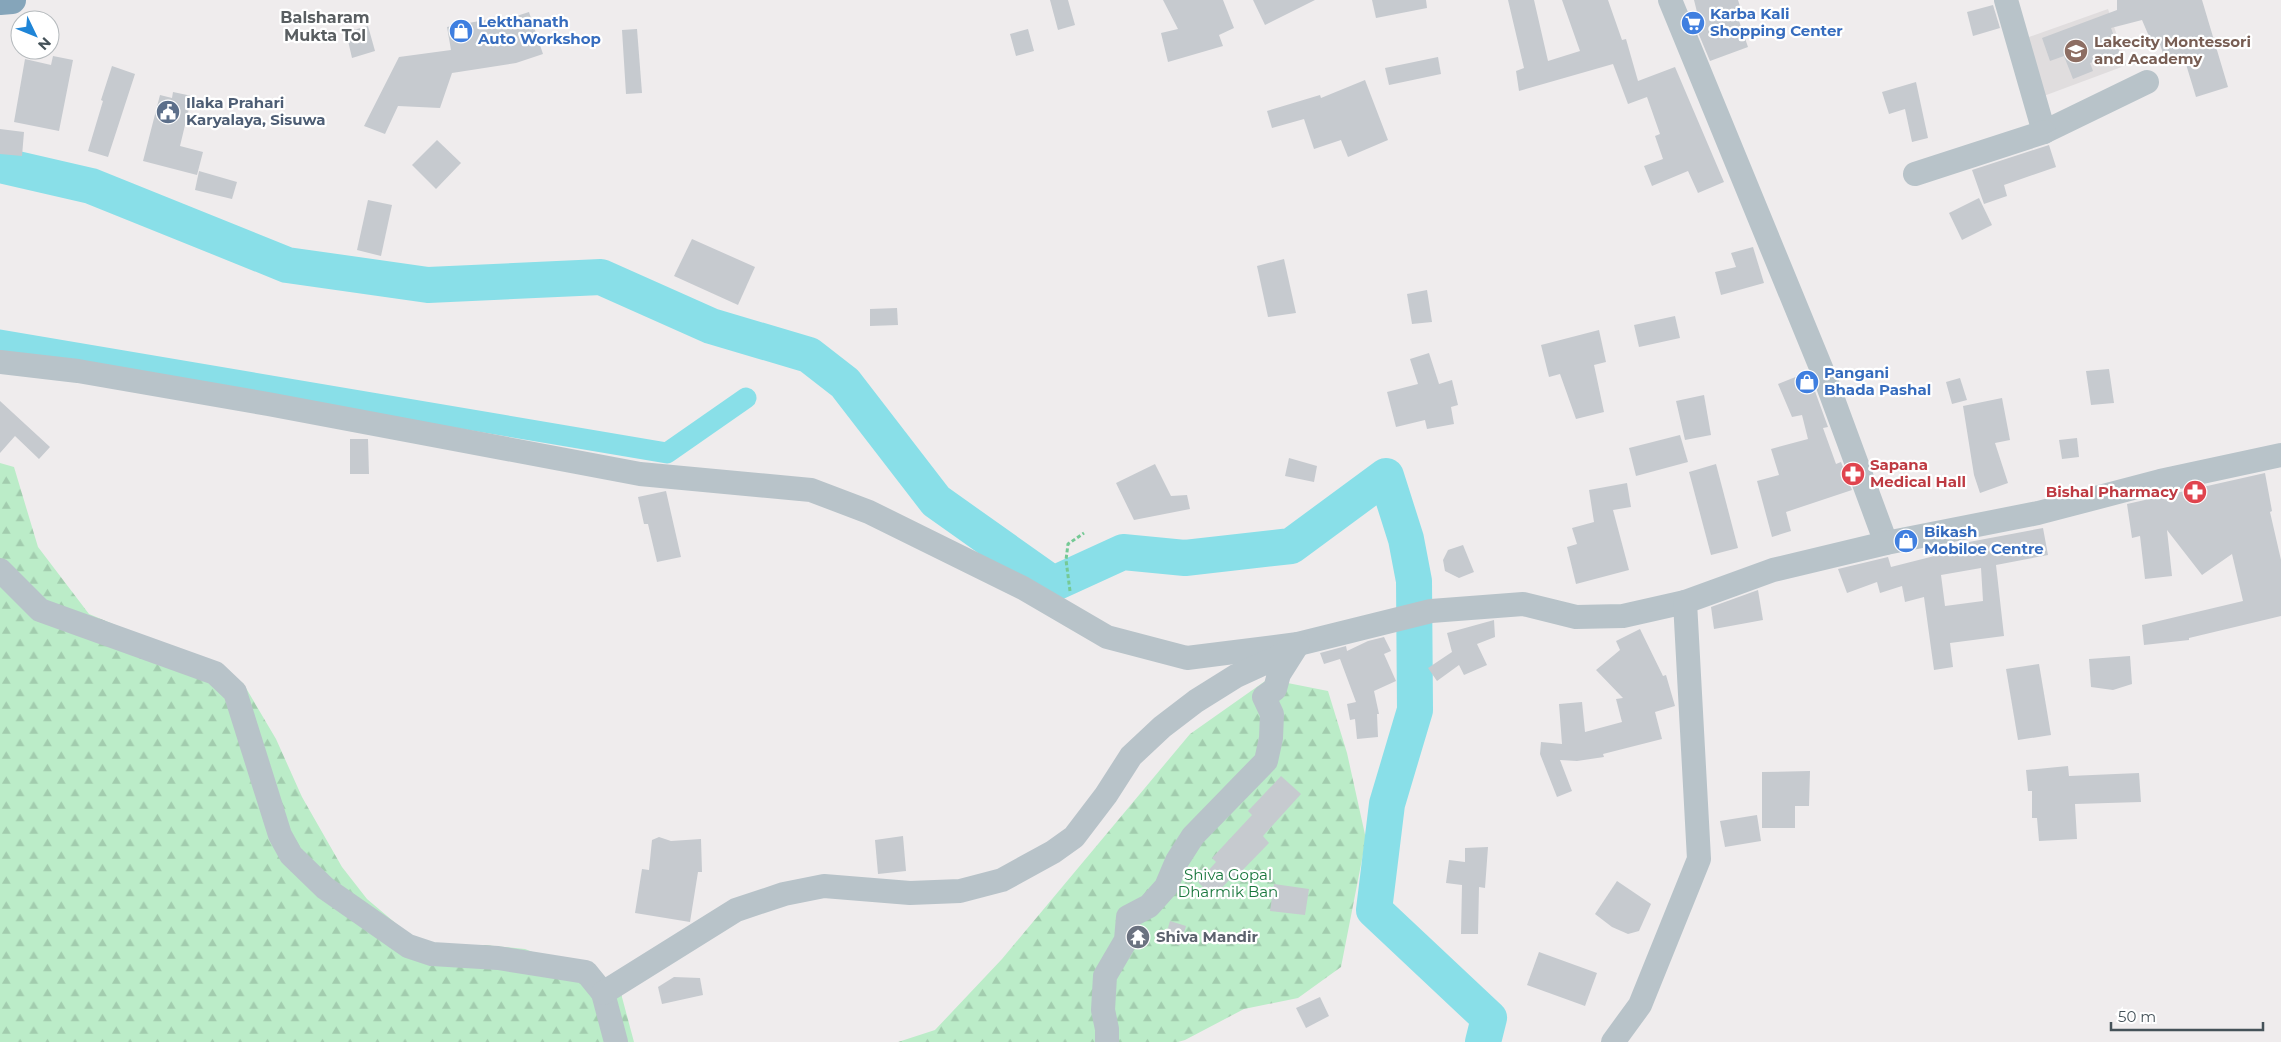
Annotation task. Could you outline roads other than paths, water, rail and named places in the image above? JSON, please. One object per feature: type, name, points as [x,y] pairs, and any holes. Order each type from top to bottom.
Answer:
[{"type":"highway","points":[[0,1],[12,0]]},
{"type":"street","points":[[1670,0],[1824,375],[1886,543]]},
{"type":"street","points":[[2006,0],[2044,132]]},
{"type":"street","points":[[1915,174],[2044,132],[2148,82]]},
{"type":"street","points":[[0,362],[78,372],[248,401],[640,474],[811,490],[869,512],[1023,588],[1107,637],[1187,658],[1298,644],[1431,611],[1523,604],[1576,617],[1623,616],[1685,602],[1773,570],[1886,543],[2038,513],[2160,482],[2281,455]]},
{"type":"street","points":[[0,570],[40,610],[215,673],[235,692],[280,835],[291,854],[325,888],[408,946],[432,954],[498,958],[586,972],[603,992],[616,1042]]},
{"type":"street","points":[[1613,1042],[1640,1005],[1699,859],[1685,602]]},
{"type":"street","points":[[603,992],[736,910],[784,894],[824,886],[870,888],[910,893],[960,891],[1002,880],[1052,852],[1074,837],[1106,796],[1131,756],[1162,727],[1196,701],[1236,676],[1280,656],[1298,644]]},
{"type":"street","points":[[1107,1042],[1108,1029],[1103,1010],[1105,976],[1126,940],[1128,917],[1149,906],[1166,887],[1177,861],[1193,836],[1266,761],[1272,738],[1272,714],[1264,697],[1275,689],[1279,674],[1298,644]]},
{"type":"waterway","points":[[0,165],[91,186],[287,265],[428,285],[601,277],[711,326],[809,355],[845,383],[936,501],[1053,584],[1123,552],[1185,558],[1291,546],[1386,476],[1406,539],[1414,581],[1415,710],[1387,804],[1374,910],[1489,1018],[1483,1042]]},
{"type":"waterway","points":[[0,340],[667,453],[746,398]]},
{"type":"place","name":"Karba Kali Shopping Center","points":[[1693,23]]},
{"type":"place","name":"Lekthanath Auto Workshop","points":[[461,31]]},
{"type":"place","name":"Lakecity Montessori and Academy","points":[[2076,51]]},
{"type":"place","name":"Ilaka Prahari Karyalaya, Sisuwa","points":[[168,112]]},
{"type":"place","name":"Pangani Bhada Pashal","points":[[1807,382]]},
{"type":"place","name":"Sapana Medical Hall","points":[[1853,474]]},
{"type":"place","name":"Bishal Pharmacy","points":[[2195,492]]},
{"type":"place","name":"Bikash Mobiloe Centre","points":[[1906,541]]},
{"type":"place","name":"Shiva Mandir","points":[[1138,937]]},
{"type":"district","name":"Balsharam Mukta Tol","points":[[325,26]]},
{"type":"park label","name":"Shiva Gopal Dharmik Ban","points":[[1228,884]]}]
